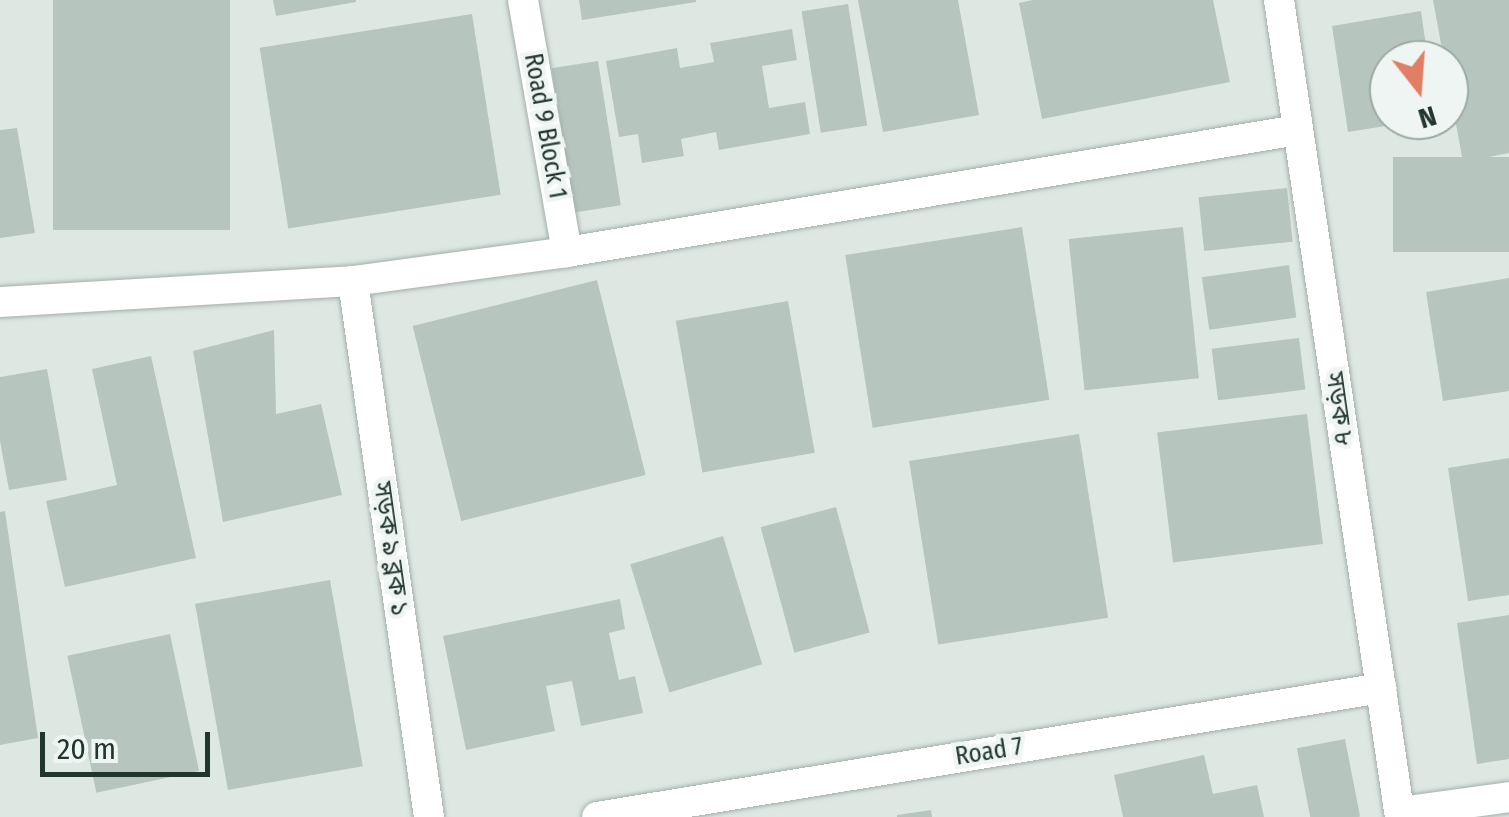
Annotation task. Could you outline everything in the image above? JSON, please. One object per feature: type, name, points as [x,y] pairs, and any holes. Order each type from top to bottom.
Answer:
[{"type":"street","name":"Road 9 Block 1","points":[[524,0],[568,252]]},
{"type":"street","name":"সড়ক ৮","points":[[1279,0],[1400,814]]},
{"type":"street","points":[[0,302],[352,280],[568,252],[1298,130]]},
{"type":"street","name":"সড়ক ৯ ব্লক ১","points":[[352,280],[429,817]]},
{"type":"street","name":"Road 7","points":[[597,817],[1380,688]]},
{"type":"street","points":[[1400,814],[1509,797]]},
{"type":"building","points":[[53,0],[230,0],[230,230],[53,230]]},
{"type":"building","points":[[273,0],[356,0],[356,2],[276,16]]},
{"type":"building","points":[[579,0],[696,0],[696,2],[582,20]]},
{"type":"building","points":[[858,0],[958,0],[979,115],[883,132]]},
{"type":"building","points":[[1213,0],[1230,82],[1042,119],[1019,3]]},
{"type":"building","points":[[1433,0],[1509,0],[1509,153],[1463,162],[1459,140],[1469,140],[1469,40],[1440,40]]},
{"type":"building","points":[[848,4],[867,125],[821,133],[802,11]]},
{"type":"building","points":[[1421,11],[1425,40],[1369,40],[1369,129],[1348,132],[1332,26]]},
{"type":"building","points":[[472,14],[501,195],[288,228],[260,48]]},
{"type":"building","points":[[792,29],[797,60],[762,66],[769,108],[805,102],[810,134],[719,150],[716,132],[681,139],[684,156],[642,163],[638,134],[619,137],[606,61],[677,48],[680,68],[714,62],[710,43]]},
{"type":"building","points":[[598,61],[621,205],[574,213],[552,68]]},
{"type":"building","points":[[17,128],[35,233],[0,238],[0,130]]},
{"type":"building","points":[[1393,157],[1509,157],[1509,252],[1393,252]]},
{"type":"building","points":[[1287,188],[1293,242],[1204,251],[1198,197]]},
{"type":"building","points":[[1022,227],[1049,400],[873,428],[845,255]]},
{"type":"building","points":[[1183,227],[1199,378],[1085,390],[1069,239]]},
{"type":"building","points":[[1289,265],[1296,317],[1209,330],[1202,277]]},
{"type":"building","points":[[1509,278],[1509,391],[1443,401],[1426,292]]},
{"type":"building","points":[[597,280],[646,475],[461,521],[413,326]]},
{"type":"building","points":[[788,301],[815,453],[702,472],[676,321]]},
{"type":"building","points":[[274,330],[276,414],[321,404],[342,495],[223,522],[193,351]]},
{"type":"building","points":[[1299,338],[1305,390],[1218,400],[1212,349]]},
{"type":"building","points":[[151,356],[196,558],[65,587],[46,501],[117,485],[92,369]]},
{"type":"building","points":[[47,369],[67,480],[9,490],[0,441],[0,377]]},
{"type":"building","points":[[1307,414],[1323,544],[1173,562],[1157,432]]},
{"type":"building","points":[[1079,434],[1108,618],[938,645],[909,461]]},
{"type":"building","points":[[1509,458],[1509,595],[1468,601],[1448,468]]},
{"type":"building","points":[[836,507],[870,633],[794,653],[761,527]]},
{"type":"building","points":[[5,511],[38,738],[0,745],[0,512]]},
{"type":"building","points":[[723,536],[762,664],[669,693],[630,564]]},
{"type":"building","points":[[330,580],[363,766],[228,790],[195,604]]},
{"type":"building","points":[[620,599],[625,629],[609,633],[619,680],[635,676],[643,713],[581,726],[572,681],[546,686],[555,731],[466,750],[443,636]]},
{"type":"building","points":[[1509,615],[1509,759],[1477,764],[1457,623]]},
{"type":"building","points":[[170,634],[199,771],[96,793],[67,656]]},
{"type":"building","points":[[1345,739],[1360,817],[1310,817],[1297,748]]},
{"type":"building","points":[[1204,755],[1213,794],[1257,785],[1264,817],[1123,817],[1114,775]]},
{"type":"building","points":[[931,810],[932,817],[897,817],[897,815]]}]
